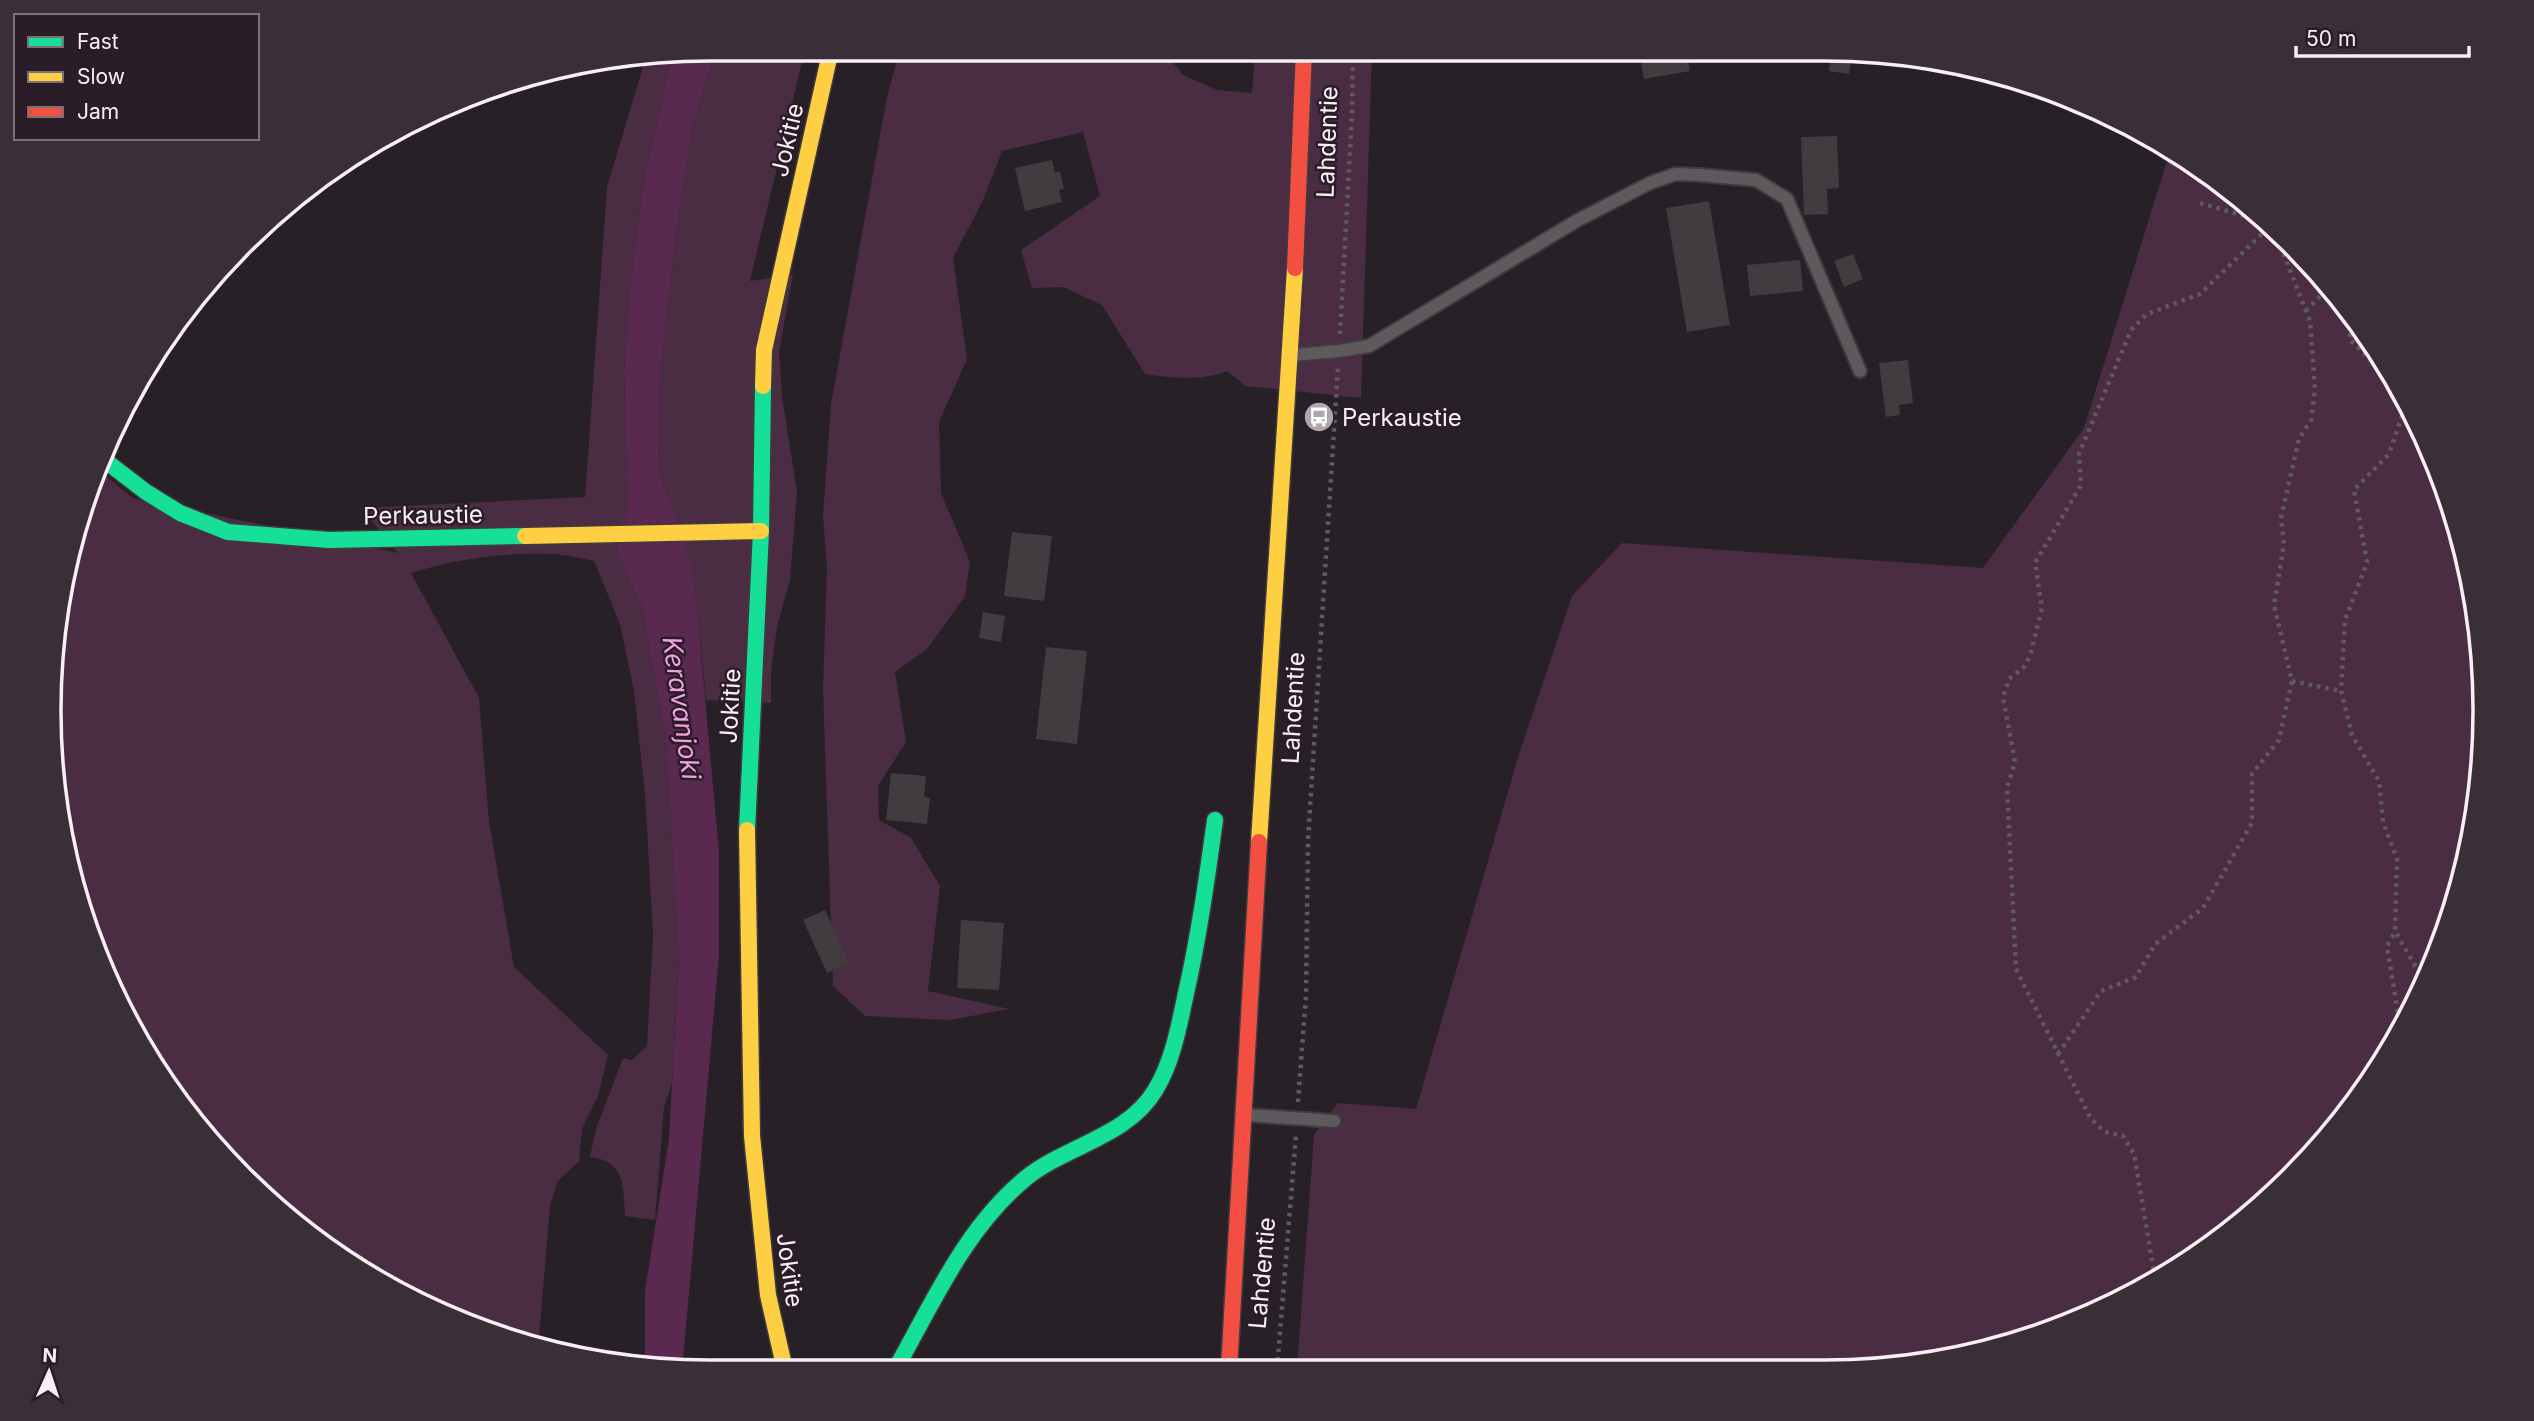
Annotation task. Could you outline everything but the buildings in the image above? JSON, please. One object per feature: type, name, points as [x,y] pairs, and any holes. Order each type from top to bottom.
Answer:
[{"type":"street","name":"Jokitie","points":[[783,1360],[768,1295],[752,1136],[747,828],[761,531],[764,350],[828,61]]},
{"type":"street","name":"Lahdentie","points":[[1229,1360],[1242,1115],[1297,240],[1304,61]]},
{"type":"street","name":"Perkaustie","points":[[110,464],[146,492],[180,513],[228,532],[329,540],[761,531]]},
{"type":"street","points":[[901,1360],[962,1250],[999,1202],[1029,1176],[1133,1118],[1155,1091],[1169,1063],[1178,1031],[1201,924],[1215,820]]},
{"type":"lane","points":[[1289,355],[1369,346],[1578,220],[1650,183],[1676,174],[1756,180],[1787,199],[1860,371]]},
{"type":"lane","points":[[1242,1115],[1334,1121]]},
{"type":"path","name":"Lahdentie","points":[[1278,1360],[1306,995],[1308,840],[1339,351],[1353,61]]},
{"type":"path","points":[[2200,204],[2247,218]]},
{"type":"path","points":[[2154,1269],[2134,1154],[2123,1136],[2105,1132],[2091,1119],[2016,969],[2007,788],[2015,762],[2003,697],[2010,679],[2024,667],[2030,656],[2042,608],[2035,564],[2081,485],[2079,453],[2131,330],[2147,314],[2200,294],[2263,233]]},
{"type":"path","points":[[2058,1054],[2101,991],[2136,977],[2155,944],[2203,908],[2252,823],[2252,774],[2279,740],[2292,681],[2274,605],[2284,544],[2281,518],[2299,439],[2311,420],[2315,390],[2310,321],[2281,249]]},
{"type":"path","points":[[2306,311],[2322,294]]},
{"type":"path","points":[[2351,332],[2349,339],[2367,356]]},
{"type":"path","points":[[2398,1013],[2387,946],[2395,931],[2397,859],[2383,822],[2379,781],[2351,735],[2341,691],[2345,620],[2367,562],[2354,490],[2389,454],[2402,416]]},
{"type":"path","points":[[2292,681],[2341,691]]},
{"type":"path","points":[[2395,931],[2418,971]]},
{"type":"shaded area","points":[[712,61],[802,61],[750,281],[793,275],[779,351],[782,396],[797,492],[790,580],[777,626],[771,671],[771,703],[706,700],[697,609],[673,509],[658,471],[660,373],[678,219],[693,125]]},
{"type":"shaded area","points":[[897,61],[1172,61],[1183,75],[1217,90],[1252,93],[1254,61],[1372,61],[1361,398],[1246,386],[1227,371],[1197,377],[1145,374],[1102,305],[1063,287],[1032,288],[1021,250],[1100,196],[1083,132],[1002,151],[983,200],[953,258],[967,359],[939,422],[941,493],[970,562],[965,596],[927,649],[895,672],[906,742],[878,786],[879,820],[911,838],[940,886],[928,991],[1009,1009],[950,1020],[865,1016],[833,986],[823,690],[827,567],[823,515],[831,404],[887,97]]},
{"type":"shaded area","points":[[671,63],[645,172],[629,295],[624,373],[628,511],[616,551],[642,607],[666,741],[679,954],[672,1083],[664,1107],[655,1220],[625,1216],[623,1186],[616,1170],[602,1159],[590,1157],[596,1129],[623,1058],[632,1060],[647,1046],[653,935],[645,793],[634,691],[620,624],[594,561],[556,554],[498,555],[463,560],[411,573],[479,698],[489,822],[514,967],[608,1055],[598,1096],[582,1129],[579,1161],[558,1181],[550,1205],[539,1337],[423,1293],[350,1250],[282,1199],[222,1139],[195,1106],[148,1035],[128,998],[111,959],[83,879],[67,795],[63,753],[63,668],[67,626],[83,542],[106,476],[133,498],[398,553],[361,508],[585,497],[607,187],[643,65]]},
{"type":"shaded area","points":[[2167,160],[2219,195],[2252,222],[2312,282],[2339,315],[2386,386],[2406,423],[2423,462],[2451,542],[2467,626],[2473,710],[2467,795],[2451,879],[2423,959],[2406,998],[2363,1071],[2312,1139],[2252,1199],[2219,1226],[2148,1273],[2072,1310],[1992,1338],[1908,1354],[1824,1360],[1298,1360],[1314,1135],[1338,1103],[1416,1109],[1519,754],[1572,596],[1622,543],[1983,568],[2084,428]]},
{"type":"water","name":"Keravanjoki","points":[[712,61],[693,125],[678,219],[660,373],[658,471],[690,565],[697,609],[719,851],[719,956],[683,1359],[645,1356],[645,1291],[669,1139],[679,957],[666,741],[642,607],[616,551],[628,511],[624,373],[629,295],[645,172],[671,63]]},
{"type":"traffic: fast","points":[[747,830],[761,531],[763,386]]},
{"type":"traffic: fast","points":[[110,464],[146,492],[180,513],[228,532],[329,540],[525,536]]},
{"type":"traffic: fast","points":[[900,1360],[952,1268],[985,1220],[1004,1198],[1042,1167],[1130,1119],[1156,1089],[1171,1055],[1181,1018],[1199,929],[1215,820]]},
{"type":"traffic: slow","points":[[763,386],[764,350],[828,61]]},
{"type":"traffic: slow","points":[[1259,842],[1295,268]]},
{"type":"traffic: slow","points":[[525,536],[761,531]]},
{"type":"traffic: slow","points":[[747,830],[752,1136],[768,1295],[783,1360]]},
{"type":"traffic: jam","points":[[1295,268],[1304,61]]},
{"type":"traffic: jam","points":[[1230,1360],[1259,842]]},
{"type":"place","name":"Perkaustie","points":[[1319,417]]}]
